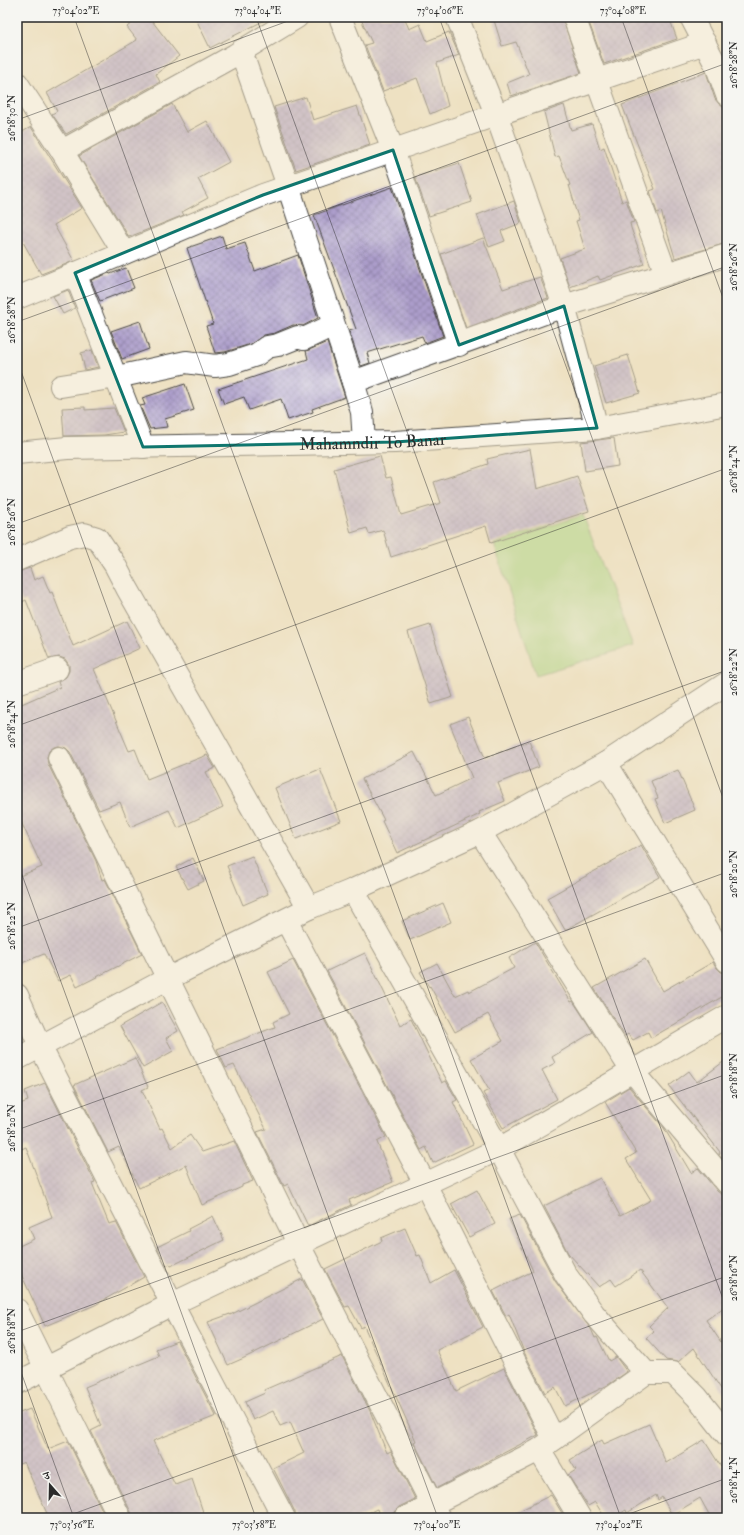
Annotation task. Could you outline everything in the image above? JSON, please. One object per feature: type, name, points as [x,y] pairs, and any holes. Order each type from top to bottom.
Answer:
[{"type":"street","points":[[62,151],[241,51],[298,17]]},
{"type":"street","points":[[340,17],[393,150],[459,345]]},
{"type":"street","points":[[458,17],[496,114],[564,306],[597,428]]},
{"type":"street","points":[[574,17],[666,274]]},
{"type":"street","points":[[691,17],[717,67],[727,95]]},
{"type":"street","points":[[20,290],[75,273],[263,195],[705,43]]},
{"type":"street","points":[[241,51],[288,186],[353,382],[362,412],[364,442]]},
{"type":"street","points":[[19,92],[62,151],[124,253]]},
{"type":"street","points":[[353,382],[564,306],[727,255]]},
{"type":"street","points":[[75,273],[117,377],[143,447]]},
{"type":"street","points":[[61,386],[117,377],[186,362],[215,366],[229,364],[256,355],[267,347],[278,345],[298,337],[304,340],[334,326]]},
{"type":"street","name":"Mahamndir To Banar","points":[[17,453],[67,448],[364,442],[597,428],[727,404]]},
{"type":"street","points":[[17,560],[70,537],[84,534],[97,538],[115,564],[130,595],[309,908]]},
{"type":"street","points":[[17,683],[57,669]]},
{"type":"street","points":[[17,1059],[167,979],[309,908],[353,890],[480,832],[606,763],[727,683]]},
{"type":"street","points":[[59,758],[299,1245],[435,1511]]},
{"type":"street","points":[[606,763],[727,961]]},
{"type":"street","points":[[480,832],[632,1071],[727,1183]]},
{"type":"street","points":[[353,890],[499,1149],[566,1275],[594,1314],[646,1373]]},
{"type":"street","points":[[286,920],[425,1184],[580,1518]]},
{"type":"street","points":[[17,995],[40,1046],[172,1304],[284,1518]]},
{"type":"street","points":[[17,1383],[172,1304],[499,1149],[727,1016]]},
{"type":"street","points":[[17,1310],[120,1518]]},
{"type":"street","points":[[405,1518],[435,1511],[547,1445],[646,1373],[673,1373],[697,1397],[727,1436]]},
{"type":"highlighted area","points":[[393,150],[459,345],[564,306],[597,428],[395,442],[143,447],[75,273],[263,195]]},
{"type":"green space","points":[[583,515],[633,646],[536,675],[494,544]]},
{"type":"building","points":[[139,17],[149,17],[179,56],[156,74],[160,82],[66,134],[52,114],[57,111],[47,93],[137,40],[127,27]]},
{"type":"building","points":[[195,17],[271,17],[210,48]]},
{"type":"building","points":[[360,17],[404,17],[409,29],[420,24],[427,41],[449,32],[459,55],[437,63],[448,106],[430,114],[417,78],[383,91],[365,45],[372,43]]},
{"type":"building","points":[[493,17],[562,17],[581,73],[511,96],[507,83],[529,74],[516,42],[502,46]]},
{"type":"building","points":[[587,17],[669,17],[677,39],[604,64]]},
{"type":"building","points":[[706,72],[715,99],[723,107],[727,116],[727,243],[675,258],[661,211],[657,213],[650,191],[655,189],[622,105]]},
{"type":"building","points":[[306,97],[313,120],[357,106],[370,145],[296,170],[274,107]]},
{"type":"building","points":[[172,104],[187,132],[207,121],[229,162],[198,179],[208,198],[182,212],[184,215],[129,237],[79,156]]},
{"type":"building","points":[[564,105],[571,130],[592,124],[600,149],[604,147],[622,202],[626,200],[634,222],[630,223],[631,228],[644,264],[600,280],[598,276],[570,287],[560,258],[585,249],[576,221],[579,220],[573,202],[570,185],[559,156],[555,157],[544,112]]},
{"type":"building","points":[[31,127],[82,208],[54,225],[74,261],[41,274],[23,242],[17,247],[17,135]]},
{"type":"building","points":[[459,163],[472,202],[429,216],[415,177]]},
{"type":"building","points":[[392,187],[443,336],[425,343],[422,336],[367,353],[370,363],[361,366],[349,331],[356,329],[314,215]]},
{"type":"building","points":[[514,201],[521,223],[501,231],[505,241],[489,247],[477,215]]},
{"type":"building","points":[[222,236],[226,249],[245,243],[255,271],[298,255],[318,318],[303,326],[293,325],[275,333],[264,335],[251,344],[225,352],[215,353],[206,326],[213,324],[187,248]]},
{"type":"building","points":[[483,238],[503,289],[540,277],[548,298],[466,328],[441,254]]},
{"type":"building","points":[[126,268],[134,288],[100,301],[91,280]]},
{"type":"building","points":[[68,290],[75,308],[63,314],[53,296]]},
{"type":"building","points":[[140,321],[149,349],[122,359],[111,331]]},
{"type":"building","points":[[327,342],[345,397],[312,409],[313,412],[288,420],[281,399],[249,410],[244,397],[224,404],[218,389],[308,359],[306,351]]},
{"type":"building","points":[[92,350],[98,367],[85,370],[81,353]]},
{"type":"building","points":[[628,355],[640,393],[606,403],[594,366]]},
{"type":"building","points":[[185,384],[194,410],[165,419],[167,427],[150,429],[140,406],[145,405],[142,398]]},
{"type":"building","points":[[85,407],[85,410],[114,408],[124,432],[104,435],[64,436],[62,408]]},
{"type":"building","points":[[614,438],[618,466],[585,471],[581,442]]},
{"type":"building","points":[[530,449],[537,489],[577,476],[589,511],[491,543],[486,526],[391,557],[383,530],[369,534],[367,528],[351,533],[334,469],[380,456],[386,478],[391,477],[401,515],[441,503],[434,482],[488,464],[487,459]]},
{"type":"building","points":[[30,568],[34,580],[43,576],[50,593],[52,592],[73,646],[127,621],[140,648],[94,669],[129,751],[135,749],[147,779],[207,755],[215,768],[206,772],[223,807],[178,828],[169,810],[130,827],[120,802],[99,810],[70,752],[66,748],[59,746],[54,747],[49,751],[47,757],[48,764],[96,861],[102,880],[105,879],[142,954],[77,987],[71,975],[58,981],[44,954],[17,965],[17,877],[42,867],[17,813],[17,706],[60,687],[58,682],[66,677],[69,671],[69,665],[65,659],[59,657],[49,659],[26,600],[22,602],[17,589],[17,572]]},
{"type":"building","points":[[430,625],[453,697],[431,704],[408,632]]},
{"type":"building","points":[[468,717],[485,758],[529,741],[539,767],[498,783],[505,801],[479,812],[480,814],[397,853],[382,821],[384,820],[362,779],[414,752],[436,795],[472,778],[450,724]]},
{"type":"building","points":[[320,769],[341,821],[296,839],[275,788]]},
{"type":"building","points":[[678,770],[695,810],[665,823],[655,799],[658,798],[651,781]]},
{"type":"building","points":[[641,845],[660,877],[565,930],[547,898]]},
{"type":"building","points":[[252,856],[268,894],[243,905],[227,866]]},
{"type":"building","points":[[193,858],[204,881],[188,889],[176,867]]},
{"type":"building","points":[[443,903],[451,922],[410,940],[402,921]]},
{"type":"building","points":[[535,942],[571,1002],[573,1001],[593,1032],[552,1057],[555,1063],[542,1070],[557,1099],[503,1128],[483,1093],[489,1090],[471,1059],[503,1041],[488,1014],[455,1032],[430,986],[429,987],[420,972],[437,963],[455,996],[468,990],[469,992],[514,968],[509,958]]},
{"type":"building","points":[[365,953],[400,1025],[411,1019],[442,1083],[446,1081],[457,1100],[453,1102],[473,1144],[433,1163],[426,1147],[421,1150],[327,971]]},
{"type":"building","points":[[645,959],[663,991],[713,962],[721,972],[726,973],[727,994],[651,1038],[648,1032],[633,1040],[628,1034],[625,1036],[594,988]]},
{"type":"building","points":[[293,960],[386,1137],[377,1142],[393,1182],[349,1200],[351,1205],[308,1226],[288,1184],[284,1186],[257,1132],[266,1129],[234,1065],[226,1068],[217,1049],[275,1027],[273,1022],[289,1014],[268,972]]},
{"type":"building","points":[[162,1002],[178,1031],[166,1038],[173,1051],[143,1068],[120,1026]]},
{"type":"building","points":[[135,1058],[148,1087],[142,1090],[160,1129],[162,1128],[172,1148],[190,1135],[202,1152],[234,1141],[253,1181],[202,1205],[186,1165],[139,1188],[119,1147],[108,1152],[74,1085]]},
{"type":"building","points":[[727,1059],[727,1164],[719,1154],[720,1152],[669,1086],[689,1071],[697,1082]]},
{"type":"building","points":[[45,1083],[95,1182],[92,1183],[109,1224],[116,1222],[144,1277],[95,1305],[45,1326],[17,1265],[17,1247],[34,1239],[29,1227],[52,1217],[26,1147],[17,1151],[17,1105],[28,1101],[25,1091]]},
{"type":"building","points":[[629,1087],[664,1128],[691,1173],[698,1168],[717,1191],[722,1195],[727,1195],[727,1305],[706,1320],[727,1351],[727,1398],[694,1348],[678,1362],[666,1360],[646,1338],[654,1331],[649,1326],[668,1308],[640,1270],[616,1286],[611,1279],[599,1287],[568,1253],[544,1206],[600,1178],[620,1216],[651,1200],[626,1159],[636,1153],[605,1102]]},
{"type":"building","points":[[477,1190],[495,1224],[469,1237],[451,1204]]},
{"type":"building","points":[[520,1215],[555,1281],[591,1329],[595,1338],[597,1337],[609,1361],[616,1357],[627,1372],[608,1385],[565,1406],[555,1387],[545,1393],[524,1352],[509,1314],[506,1316],[493,1291],[533,1271],[509,1219]]},
{"type":"building","points":[[213,1216],[224,1240],[171,1266],[170,1264],[166,1266],[157,1247],[189,1231],[188,1229]]},
{"type":"building","points":[[405,1228],[417,1256],[420,1255],[431,1283],[454,1270],[483,1327],[437,1350],[456,1391],[504,1368],[538,1435],[437,1488],[414,1442],[416,1441],[364,1326],[361,1328],[349,1306],[345,1307],[325,1269],[382,1241],[381,1238]]},
{"type":"building","points":[[302,1279],[323,1319],[228,1365],[208,1322],[230,1315]]},
{"type":"building","points":[[177,1341],[216,1416],[153,1441],[175,1485],[192,1479],[205,1518],[132,1518],[131,1512],[91,1431],[101,1426],[85,1387],[159,1356],[156,1349]]},
{"type":"building","points":[[342,1356],[370,1411],[387,1453],[391,1451],[415,1499],[399,1507],[394,1512],[393,1518],[380,1518],[377,1509],[357,1518],[296,1518],[295,1512],[273,1468],[304,1453],[290,1422],[280,1426],[273,1411],[253,1420],[245,1402],[265,1393],[264,1390]]},
{"type":"building","points":[[30,1409],[48,1449],[68,1441],[106,1518],[49,1518],[24,1462],[17,1465],[17,1414]]},
{"type":"building","points":[[649,1424],[666,1463],[704,1440],[721,1467],[727,1465],[727,1514],[721,1518],[711,1518],[700,1498],[672,1515],[662,1497],[658,1500],[656,1495],[627,1513],[626,1510],[613,1518],[605,1518],[595,1502],[588,1506],[568,1475],[576,1470],[570,1460],[602,1440],[604,1444]]},
{"type":"building","points":[[551,1495],[565,1518],[505,1518]]}]
